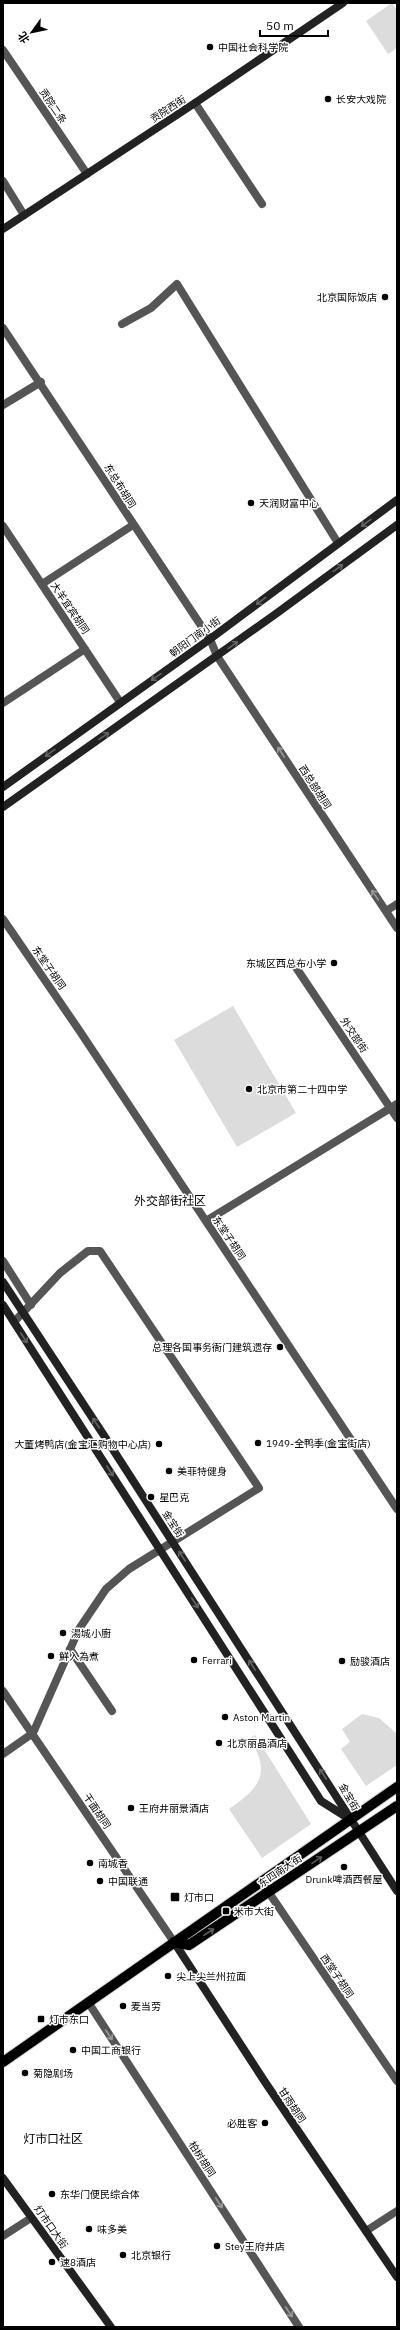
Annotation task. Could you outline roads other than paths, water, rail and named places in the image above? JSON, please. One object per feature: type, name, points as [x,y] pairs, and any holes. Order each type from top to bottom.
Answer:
[{"type":"main road","name":"贡院西街","points":[[3,229],[195,103],[343,3]]},
{"type":"main road","name":"朝阳门南小街","points":[[3,787],[210,639],[397,500]]},
{"type":"main road","points":[[3,807],[217,656],[397,525]]},
{"type":"main road","name":"金宝街","points":[[3,1282],[340,1800],[350,1820]]},
{"type":"main road","name":"金宝街","points":[[3,1305],[321,1801],[350,1820]]},
{"type":"main road","name":"东四南大街","points":[[4,2060],[397,1787]]},
{"type":"main road","name":"东四南大街","points":[[174,1942],[189,1945],[269,1893],[397,1806]]},
{"type":"main road","points":[[350,1820],[397,1891]]},
{"type":"main road","name":"甘雨胡同","points":[[174,1942],[397,2277]]},
{"type":"main road","name":"灯市口大街","points":[[3,2178],[111,2327]]},
{"type":"street","name":"贡院二条","points":[[3,50],[87,174]]},
{"type":"street","points":[[195,103],[262,204]]},
{"type":"street","points":[[3,181],[24,214]]},
{"type":"street","points":[[122,324],[151,308],[177,284],[338,543]]},
{"type":"street","name":"东总布胡同","points":[[3,328],[41,382],[133,525],[210,639],[217,656]]},
{"type":"street","points":[[3,405],[41,382]]},
{"type":"street","points":[[42,584],[133,525]]},
{"type":"street","name":"大羊宜宾胡同","points":[[3,526],[120,702]]},
{"type":"street","points":[[3,703],[86,649]]},
{"type":"street","name":"西总部胡同","points":[[217,656],[397,928]]},
{"type":"street","points":[[386,911],[397,904]]},
{"type":"street","name":"东堂子胡同","points":[[3,919],[397,1509]]},
{"type":"street","name":"外交部街","points":[[293,963],[394,1107],[397,1118]]},
{"type":"street","points":[[206,1221],[394,1107]]},
{"type":"street","points":[[3,1754],[33,1733],[79,1629],[106,1589],[129,1569],[259,1488],[100,1250],[88,1251],[66,1269],[14,1322]]},
{"type":"street","points":[[3,1261],[31,1305]]},
{"type":"street","points":[[70,1649],[112,1711]]},
{"type":"street","name":"干面胡同","points":[[3,1691],[174,1942]]},
{"type":"street","name":"西堂子胡同","points":[[261,1881],[397,2082]]},
{"type":"street","name":"柏树胡同","points":[[88,2002],[300,2327]]},
{"type":"street","points":[[366,2231],[397,2211]]},
{"type":"street","points":[[3,2236],[31,2218]]},
{"type":"place","name":"中国社会科学院","points":[[210,47]]},
{"type":"place","name":"长安大戏院","points":[[328,99]]},
{"type":"place","name":"北京国际饭店","points":[[385,297]]},
{"type":"place","name":"天润财富中心","points":[[251,503]]},
{"type":"place","name":"东城区西总布小学","points":[[334,963]]},
{"type":"place","name":"北京市第二十四中学","points":[[249,1089]]},
{"type":"place","name":"总理各国事务衙门建筑遗存","points":[[280,1347]]},
{"type":"place","name":"1949-全鸭季(金宝街店)","points":[[258,1443]]},
{"type":"place","name":"大董烤鸭店(金宝汇购物中心店)","points":[[159,1444]]},
{"type":"place","name":"美菲特健身","points":[[169,1471]]},
{"type":"place","name":"星巴克","points":[[151,1497]]},
{"type":"place","name":"湯城小廚","points":[[63,1633]]},
{"type":"place","name":"鮮入為煮","points":[[51,1656]]},
{"type":"place","name":"Ferrari","points":[[194,1660]]},
{"type":"place","name":"励骏酒店","points":[[342,1661]]},
{"type":"place","name":"Aston Martin","points":[[225,1717]]},
{"type":"place","name":"北京丽晶酒店","points":[[219,1743]]},
{"type":"place","name":"王府井丽景酒店","points":[[131,1808]]},
{"type":"place","name":"南城香","points":[[90,1863]]},
{"type":"place","name":"Drunk啤酒西餐屋","points":[[344,1867]]},
{"type":"place","name":"中国联通","points":[[100,1881]]},
{"type":"place","name":"灯市口","points":[[175,1897]]},
{"type":"place","name":"米市大街","points":[[226,1911]]},
{"type":"place","name":"尖上尖兰州拉面","points":[[168,1976]]},
{"type":"place","name":"麦当劳","points":[[123,2006]]},
{"type":"place","name":"灯市东口","points":[[41,2019]]},
{"type":"place","name":"中国工商银行","points":[[73,2050]]},
{"type":"place","name":"菊隐剧场","points":[[25,2073]]},
{"type":"place","name":"必胜客","points":[[265,2123]]},
{"type":"place","name":"东华门便民综合体","points":[[52,2194]]},
{"type":"place","name":"味多美","points":[[89,2229]]},
{"type":"place","name":"Stey王府井店","points":[[217,2246]]},
{"type":"place","name":"北京银行","points":[[123,2255]]},
{"type":"place","name":"速8酒店","points":[[52,2262]]},
{"type":"district","name":"外交部街社区","points":[[170,1200]]},
{"type":"district","name":"灯市口社区","points":[[53,2138]]}]
